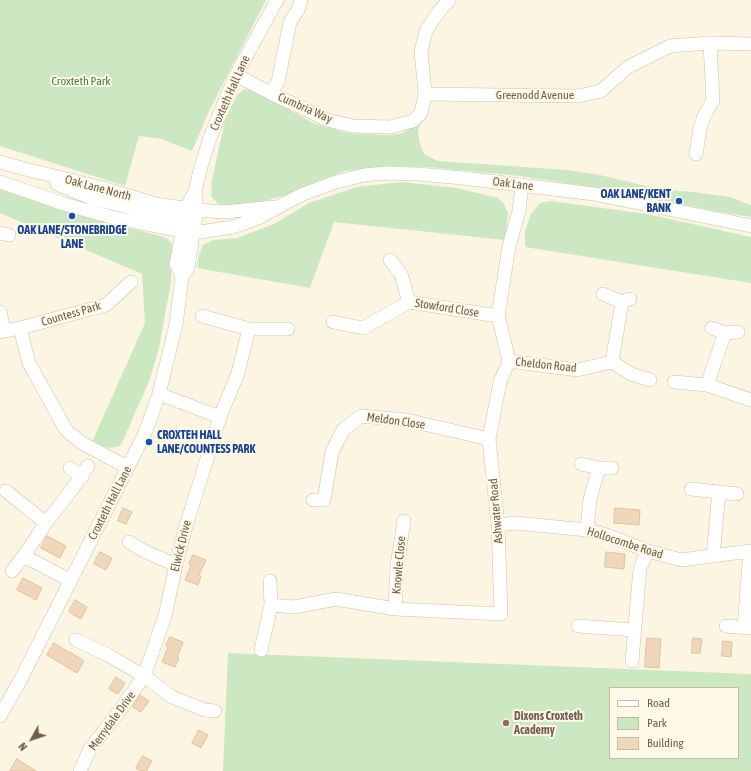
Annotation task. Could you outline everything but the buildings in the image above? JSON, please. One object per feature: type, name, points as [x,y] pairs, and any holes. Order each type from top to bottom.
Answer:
[{"type":"street","name":"Croxteth Hall Lane","points":[[0,716],[21,679],[145,433],[160,394],[176,325],[182,276],[188,268],[186,229],[201,166],[210,138],[236,75],[277,0]]},
{"type":"street","points":[[271,93],[278,82],[290,22],[298,10],[300,0]]},
{"type":"street","name":"Cumbria Way","points":[[236,75],[327,120],[353,126],[390,127],[414,120],[421,113],[425,94],[421,51],[426,31],[437,14],[449,0]]},
{"type":"street","points":[[696,154],[700,129],[704,116],[713,101],[710,43]]},
{"type":"street","name":"Greenodd Avenue","points":[[425,94],[578,96],[601,91],[628,67],[670,46],[710,43],[751,44]]},
{"type":"street","name":"Oak Lane North","points":[[0,162],[99,187],[156,204],[191,209]]},
{"type":"street","points":[[21,168],[94,199],[176,217],[186,229]]},
{"type":"street","name":"Oak Lane","points":[[186,229],[233,227],[261,217],[278,206],[303,194],[336,182],[364,175],[386,173],[418,174],[594,194],[751,226]]},
{"type":"street","name":"Oak Lane North","points":[[0,182],[64,204],[114,218],[186,229]]},
{"type":"street","points":[[509,361],[498,316],[509,246],[520,211],[522,185]]},
{"type":"street","name":"Oak Lane","points":[[191,209],[223,212],[278,206]]},
{"type":"street","points":[[390,260],[401,274],[408,302]]},
{"type":"street","name":"Countess Park","points":[[0,312],[2,331],[20,328],[106,305],[130,282]]},
{"type":"street","points":[[603,294],[626,300],[612,362],[631,374],[650,380]]},
{"type":"street","name":"Stowford Close","points":[[333,322],[363,328],[408,302],[498,316]]},
{"type":"street","points":[[202,316],[249,329],[288,330]]},
{"type":"street","points":[[20,328],[29,363],[66,430],[82,443],[128,467]]},
{"type":"street","points":[[712,328],[725,333],[738,332]]},
{"type":"street","name":"Elwick Drive","points":[[144,676],[165,616],[186,526],[220,417],[238,373],[249,329]]},
{"type":"street","points":[[707,385],[725,333]]},
{"type":"street","name":"Cheldon Road","points":[[509,361],[577,370],[612,362]]},
{"type":"street","name":"Ashwater Road","points":[[272,605],[294,607],[336,599],[396,609],[501,614],[498,525],[489,439],[500,382],[509,361]]},
{"type":"street","points":[[674,382],[707,385],[751,400]]},
{"type":"street","points":[[160,394],[220,417]]},
{"type":"street","name":"Meldon Close","points":[[313,500],[324,500],[332,452],[342,430],[362,416],[406,420],[489,439]]},
{"type":"street","points":[[582,464],[598,468],[612,468]]},
{"type":"street","points":[[12,570],[24,556],[46,523],[85,471],[70,468]]},
{"type":"street","points":[[587,530],[590,499],[598,468]]},
{"type":"street","points":[[691,489],[737,494]]},
{"type":"street","points":[[6,490],[46,523]]},
{"type":"street","points":[[713,556],[719,492]]},
{"type":"street","name":"Knowle Close","points":[[396,609],[397,566],[404,521]]},
{"type":"street","name":"Hollocombe Road","points":[[498,525],[515,523],[587,530],[608,535],[648,551],[681,560],[750,551]]},
{"type":"street","points":[[129,542],[144,551],[176,565]]},
{"type":"street","points":[[632,661],[640,568],[648,551]]},
{"type":"street","points":[[726,626],[748,627],[750,551]]},
{"type":"street","points":[[24,556],[71,581]]},
{"type":"street","points":[[261,650],[272,605],[270,581]]},
{"type":"street","points":[[578,626],[634,630]]},
{"type":"street","points":[[76,640],[108,655],[144,676],[172,696],[205,710],[215,711]]},
{"type":"street","name":"Merrydale Drive","points":[[83,770],[90,749],[144,676]]},
{"type":"green space","name":"Croxteth Park","points":[[0,0],[266,0],[209,111],[192,151],[161,139],[139,136],[125,186],[0,146]]},
{"type":"green space","points":[[244,89],[254,90],[313,123],[348,133],[383,135],[400,134],[425,117],[418,128],[419,141],[424,154],[438,161],[567,170],[600,175],[659,189],[730,197],[751,205],[751,217],[719,212],[625,192],[519,176],[428,167],[389,166],[345,171],[289,194],[255,204],[231,207],[218,204],[211,196],[212,180],[225,120],[237,95]]},
{"type":"green space","points":[[401,182],[457,188],[498,198],[504,204],[508,213],[505,240],[334,222],[310,288],[197,268],[198,258],[203,245],[213,240],[237,238],[274,224],[309,203],[357,187]]},
{"type":"green space","points":[[0,190],[92,219],[161,236],[168,239],[172,244],[171,282],[159,348],[150,379],[121,445],[117,447],[110,448],[92,442],[145,323],[142,274],[0,213]]},
{"type":"green space","points":[[550,201],[647,214],[751,237],[751,283],[525,247],[525,231],[531,214],[540,203]]},
{"type":"green space","points":[[228,653],[751,674],[751,771],[223,771]]},
{"type":"place","name":"OAK LANE/KENT BANK","points":[[679,201]]},
{"type":"place","name":"OAK LANE/STONEBRIDGE LANE","points":[[72,216]]},
{"type":"place","name":"CROXTEH HALL LANE/COUNTESS PARK","points":[[149,442]]},
{"type":"place","name":"Dixons Croxteth Academy","points":[[506,723]]}]
